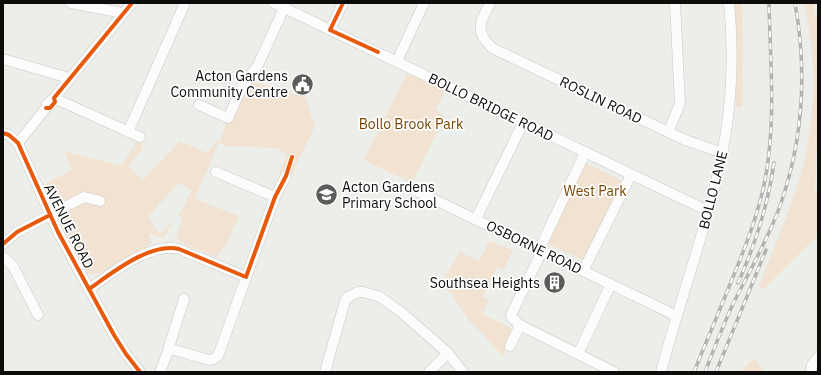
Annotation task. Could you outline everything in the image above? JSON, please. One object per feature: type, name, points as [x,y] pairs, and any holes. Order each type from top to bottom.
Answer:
[{"type":"street","points":[[71,3],[122,14]]},
{"type":"street","points":[[18,143],[48,104],[132,3]]},
{"type":"street","points":[[128,132],[185,3]]},
{"type":"street","name":"BOLLO BRIDGE ROAD","points":[[274,3],[708,211]]},
{"type":"street","points":[[330,30],[343,3]]},
{"type":"street","points":[[397,61],[424,3]]},
{"type":"street","name":"ROSLIN ROAD","points":[[490,3],[482,19],[480,28],[483,39],[492,48],[685,140],[723,153]]},
{"type":"street","points":[[668,132],[680,104],[675,3]]},
{"type":"street","name":"BOLLO LANE","points":[[661,372],[708,211],[723,153],[730,98],[731,54],[729,3]]},
{"type":"street","points":[[199,105],[228,118],[241,89],[258,65],[284,8]]},
{"type":"street","points":[[3,59],[70,78]]},
{"type":"street","points":[[54,98],[140,137]]},
{"type":"street","points":[[476,219],[522,123]]},
{"type":"street","name":"AVENUE ROAD","points":[[5,136],[18,143],[58,232],[114,335],[140,372]]},
{"type":"street","points":[[585,153],[511,315],[512,318],[520,325],[614,372]]},
{"type":"street","points":[[216,172],[275,197]]},
{"type":"street","points":[[583,271],[631,175]]},
{"type":"street","points":[[169,350],[178,350],[209,360],[218,356],[275,197],[286,176]]},
{"type":"street","name":"OSBORNE ROAD","points":[[410,188],[476,219],[552,258],[678,316]]},
{"type":"street","points":[[3,244],[17,232],[84,198],[100,201]]},
{"type":"street","points":[[89,288],[107,275],[143,255],[158,249],[172,247],[246,277]]},
{"type":"street","points":[[3,257],[13,266],[38,315]]},
{"type":"street","points":[[578,354],[611,284]]},
{"type":"street","points":[[325,372],[345,301],[348,297],[358,292],[364,292],[380,298],[401,312],[448,353],[463,372]]},
{"type":"street","points":[[160,372],[169,350],[184,299]]},
{"type":"street","points":[[510,346],[520,325]]},
{"type":"street","points":[[429,372],[448,353]]},
{"type":"street","points":[[811,372],[812,365],[818,357]]},
{"type":"green space","points":[[734,3],[742,3],[742,107],[736,107]]},
{"type":"green space","points":[[804,3],[815,3],[814,14],[818,15],[818,126],[815,190],[818,192],[818,237],[811,242],[763,290],[759,286],[795,194],[804,163],[811,124],[813,83],[811,42]]},
{"type":"green space","name":"Bollo Brook Park","points":[[407,74],[447,89],[435,109],[445,116],[412,183],[364,160]]},
{"type":"green space","points":[[248,80],[305,97],[315,126],[290,178],[279,173],[287,156],[278,148],[227,146],[219,142],[241,89]]},
{"type":"green space","points":[[180,141],[207,153],[216,141],[219,142],[195,199],[239,216],[226,245],[216,257],[180,242],[176,235],[182,221],[179,215],[192,190],[178,183],[149,216],[155,229],[160,233],[174,221],[163,238],[148,233],[152,243],[101,273],[85,275],[66,239],[43,185],[72,170],[64,151],[121,166],[137,142],[142,143],[142,149],[128,167],[143,180]]},
{"type":"green space","name":"West Park","points":[[586,163],[622,181],[583,260],[548,244]]},
{"type":"green space","points":[[489,241],[513,250],[504,270],[497,267],[483,297],[489,300],[482,314],[515,330],[503,356],[469,320],[452,295],[441,284],[460,252],[479,261]]},
{"type":"green space","points":[[755,358],[764,372],[741,372],[742,370]]},
{"type":"railway","points":[[694,372],[748,238],[766,177],[772,101],[769,3]]},
{"type":"railway","points":[[705,372],[734,302],[771,229],[788,179],[798,129],[802,79],[799,28],[795,3]]},
{"type":"railway","points":[[738,283],[760,224],[774,163]]},
{"type":"railway","points":[[716,372],[766,250]]},
{"type":"cycle path","points":[[46,108],[50,108],[55,102],[54,98],[132,3]]},
{"type":"cycle path","points":[[343,3],[330,30],[378,52]]},
{"type":"cycle path","points":[[3,133],[9,135],[18,143],[58,232],[114,335],[140,372]]},
{"type":"cycle path","points":[[89,289],[132,260],[144,254],[168,248],[179,249],[246,277],[275,197],[286,176],[292,157]]},
{"type":"cycle path","points":[[3,244],[17,232],[50,215]]},
{"type":"place","name":"Acton Gardens Community Centre","points":[[303,84]]},
{"type":"place","name":"Acton Gardens Primary School","points":[[327,195]]},
{"type":"place","name":"Southsea Heights","points":[[555,283]]}]
